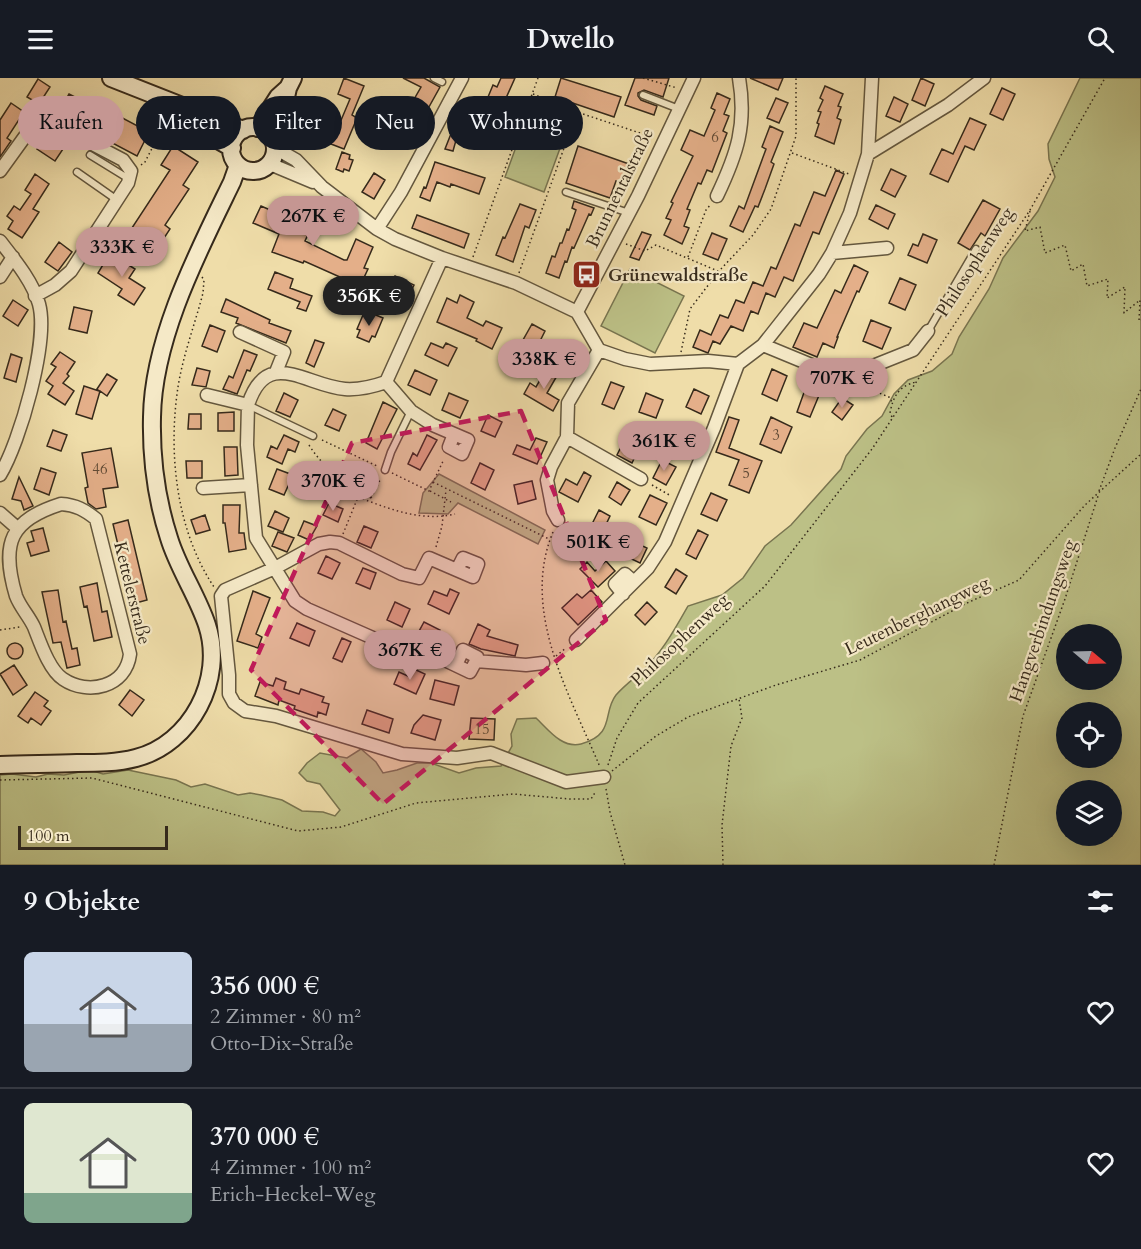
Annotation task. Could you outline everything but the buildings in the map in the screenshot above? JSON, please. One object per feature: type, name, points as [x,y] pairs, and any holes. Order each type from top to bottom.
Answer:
[{"type":"street","points":[[111,78],[253,130]]},
{"type":"street","points":[[111,78],[142,96]]},
{"type":"street","points":[[376,229],[401,192],[462,78]]},
{"type":"street","name":"Brunnentalstraße","points":[[577,312],[629,213],[694,78]]},
{"type":"street","points":[[717,196],[742,126],[739,78]]},
{"type":"street","points":[[576,640],[648,568],[664,542],[682,502],[714,428],[738,364],[763,345],[819,274],[832,253],[850,213],[868,154],[872,78]]},
{"type":"street","points":[[868,154],[948,105],[984,78]]},
{"type":"street","points":[[241,135],[250,129],[286,88]]},
{"type":"street","points":[[0,171],[26,135],[39,124],[58,126],[123,160],[130,175],[117,200],[71,271],[55,285],[35,296]]},
{"type":"street","points":[[232,150],[238,165],[246,170],[262,168],[321,187]]},
{"type":"street","points":[[209,232],[245,181],[274,156],[274,150]]},
{"type":"street","points":[[283,150],[296,160],[321,187],[376,229],[442,258],[516,283],[577,312],[599,350],[650,364],[708,361],[738,364]]},
{"type":"street","points":[[0,765],[104,763],[150,754],[166,745],[190,722],[207,690],[212,652],[208,628],[199,602],[170,541],[161,513],[155,481],[153,396],[165,336],[238,165]]},
{"type":"street","points":[[0,241],[13,257],[35,296],[39,305],[41,329],[39,352],[23,417],[0,475]]},
{"type":"street","points":[[832,253],[887,248]]},
{"type":"street","points":[[0,278],[13,257]]},
{"type":"street","points":[[442,258],[386,382],[366,389],[343,389],[290,373],[276,372],[258,382],[248,405],[247,446],[256,538],[295,601],[307,609],[382,642],[403,640],[456,664],[463,650],[477,657],[476,661],[526,665],[549,660]]},
{"type":"street","points":[[763,345],[843,378],[913,350],[928,331]]},
{"type":"street","points":[[240,332],[284,352],[276,372]]},
{"type":"street","points":[[558,520],[553,511],[547,480],[550,466],[567,437],[568,403],[599,350]]},
{"type":"street","points":[[386,382],[411,411],[433,425],[454,434]]},
{"type":"street","points":[[207,395],[248,405]]},
{"type":"street","points":[[567,437],[641,479]]},
{"type":"street","points":[[203,488],[251,485]]},
{"type":"street","name":"Kettelerstraße","points":[[62,504],[74,505],[96,519],[130,654],[124,672],[116,680],[106,685],[87,688],[61,678],[46,656],[16,596],[6,562],[10,536],[16,527],[38,512],[62,504]]},
{"type":"street","points":[[0,513],[16,527]]},
{"type":"street","points":[[457,570],[429,558],[420,578],[402,574],[339,543],[330,542],[319,544],[275,568],[225,590],[221,596],[230,675],[229,694],[234,703],[244,711],[276,716],[402,754],[457,758],[491,753],[566,782],[604,777]]},
{"type":"lane","points":[[434,78],[442,82]]},
{"type":"lane","points":[[643,95],[680,109]]},
{"type":"lane","points":[[90,155],[130,175]]},
{"type":"lane","points":[[76,172],[117,200]]},
{"type":"lane","points":[[566,192],[629,213]]},
{"type":"lane","points":[[112,234],[150,258]]},
{"type":"lane","points":[[928,331],[976,249]]},
{"type":"lane","points":[[248,405],[313,436]]},
{"type":"lane","points":[[386,470],[391,452],[411,411]]},
{"type":"path","points":[[469,267],[538,78]]},
{"type":"path","points":[[643,78],[688,92]]},
{"type":"path","points":[[679,363],[690,309],[718,271],[753,235],[771,209],[796,136],[796,78]]},
{"type":"path","name":"Philosophenweg","points":[[604,777],[617,738],[638,703],[765,586],[872,449],[1030,210],[1105,78]]},
{"type":"path","points":[[532,93],[539,96]]},
{"type":"path","points":[[583,114],[663,140]]},
{"type":"path","points":[[130,175],[145,162],[152,150]]},
{"type":"path","points":[[516,283],[563,150]]},
{"type":"path","points":[[791,153],[861,178]]},
{"type":"path","points":[[687,258],[706,210],[717,196]]},
{"type":"path","points":[[1030,210],[1025,231],[1040,227],[1045,253],[1065,245],[1071,271],[1083,264],[1087,286],[1108,279],[1107,298],[1125,287],[1124,313],[1140,300],[1138,321],[1141,320]]},
{"type":"path","points":[[615,240],[645,251],[656,245],[718,271]]},
{"type":"path","points":[[194,267],[204,280],[203,293],[178,386],[174,433],[178,494],[191,543],[210,582],[221,596]]},
{"type":"path","points":[[893,418],[890,413],[892,402],[906,385],[917,382]]},
{"type":"path","points":[[855,383],[889,397],[892,402]]},
{"type":"path","name":"Hangverbindungsweg","points":[[994,865],[1023,716],[1115,448],[1141,389]]},
{"type":"path","points":[[309,445],[344,482],[371,498]]},
{"type":"path","points":[[313,451],[316,445]]},
{"type":"path","name":"Leutenberghangweg","points":[[604,777],[656,736],[688,717],[739,698],[860,660],[969,602],[1019,580],[1085,505],[1141,454]]},
{"type":"path","points":[[436,475],[441,463]]},
{"type":"path","points":[[370,502],[386,470]]},
{"type":"path","points":[[641,479],[682,502]]},
{"type":"path","points":[[433,482],[550,539]]},
{"type":"path","points":[[429,558],[435,550],[447,489]]},
{"type":"path","points":[[429,491],[451,502]]},
{"type":"path","points":[[339,543],[358,497],[399,513],[443,517],[456,514]]},
{"type":"path","points":[[558,520],[550,539],[543,571],[549,660],[604,777],[610,812],[625,865]]},
{"type":"path","points":[[0,630],[32,625]]},
{"type":"path","points":[[549,660],[576,640]]},
{"type":"path","points":[[723,865],[722,825],[731,746],[742,718],[739,698]]},
{"type":"path","points":[[0,780],[92,778],[298,831],[341,827],[416,803],[513,794],[570,800],[591,799],[604,777]]},
{"type":"highlighted area","points":[[521,411],[606,620],[383,804],[251,670],[352,443]]},
{"type":"green space","points":[[1080,78],[1141,78],[1141,865],[0,865],[0,775],[36,777],[90,770],[103,774],[128,770],[176,780],[191,787],[205,784],[238,795],[250,793],[261,795],[282,800],[302,811],[323,812],[335,816],[340,810],[320,784],[307,781],[299,773],[320,753],[347,758],[361,749],[376,762],[383,773],[417,763],[431,763],[459,773],[476,768],[501,766],[512,746],[511,734],[517,719],[536,718],[556,737],[568,744],[581,744],[592,740],[604,729],[616,695],[654,659],[688,606],[722,595],[743,578],[765,546],[791,525],[841,469],[846,456],[867,429],[882,416],[894,394],[908,380],[932,371],[952,354],[959,337],[989,289],[1003,258],[1038,211],[1055,177],[1049,159],[1048,144]]},
{"type":"green space","points":[[515,150],[559,150],[544,192],[505,177]]},
{"type":"green space","points":[[630,269],[684,296],[655,353],[601,326]]},
{"type":"green space","points":[[439,474],[545,530],[538,544],[458,503],[448,514],[419,513],[423,493]]},
{"type":"place","name":"Grünewaldstraße","points":[[587,275]]}]
